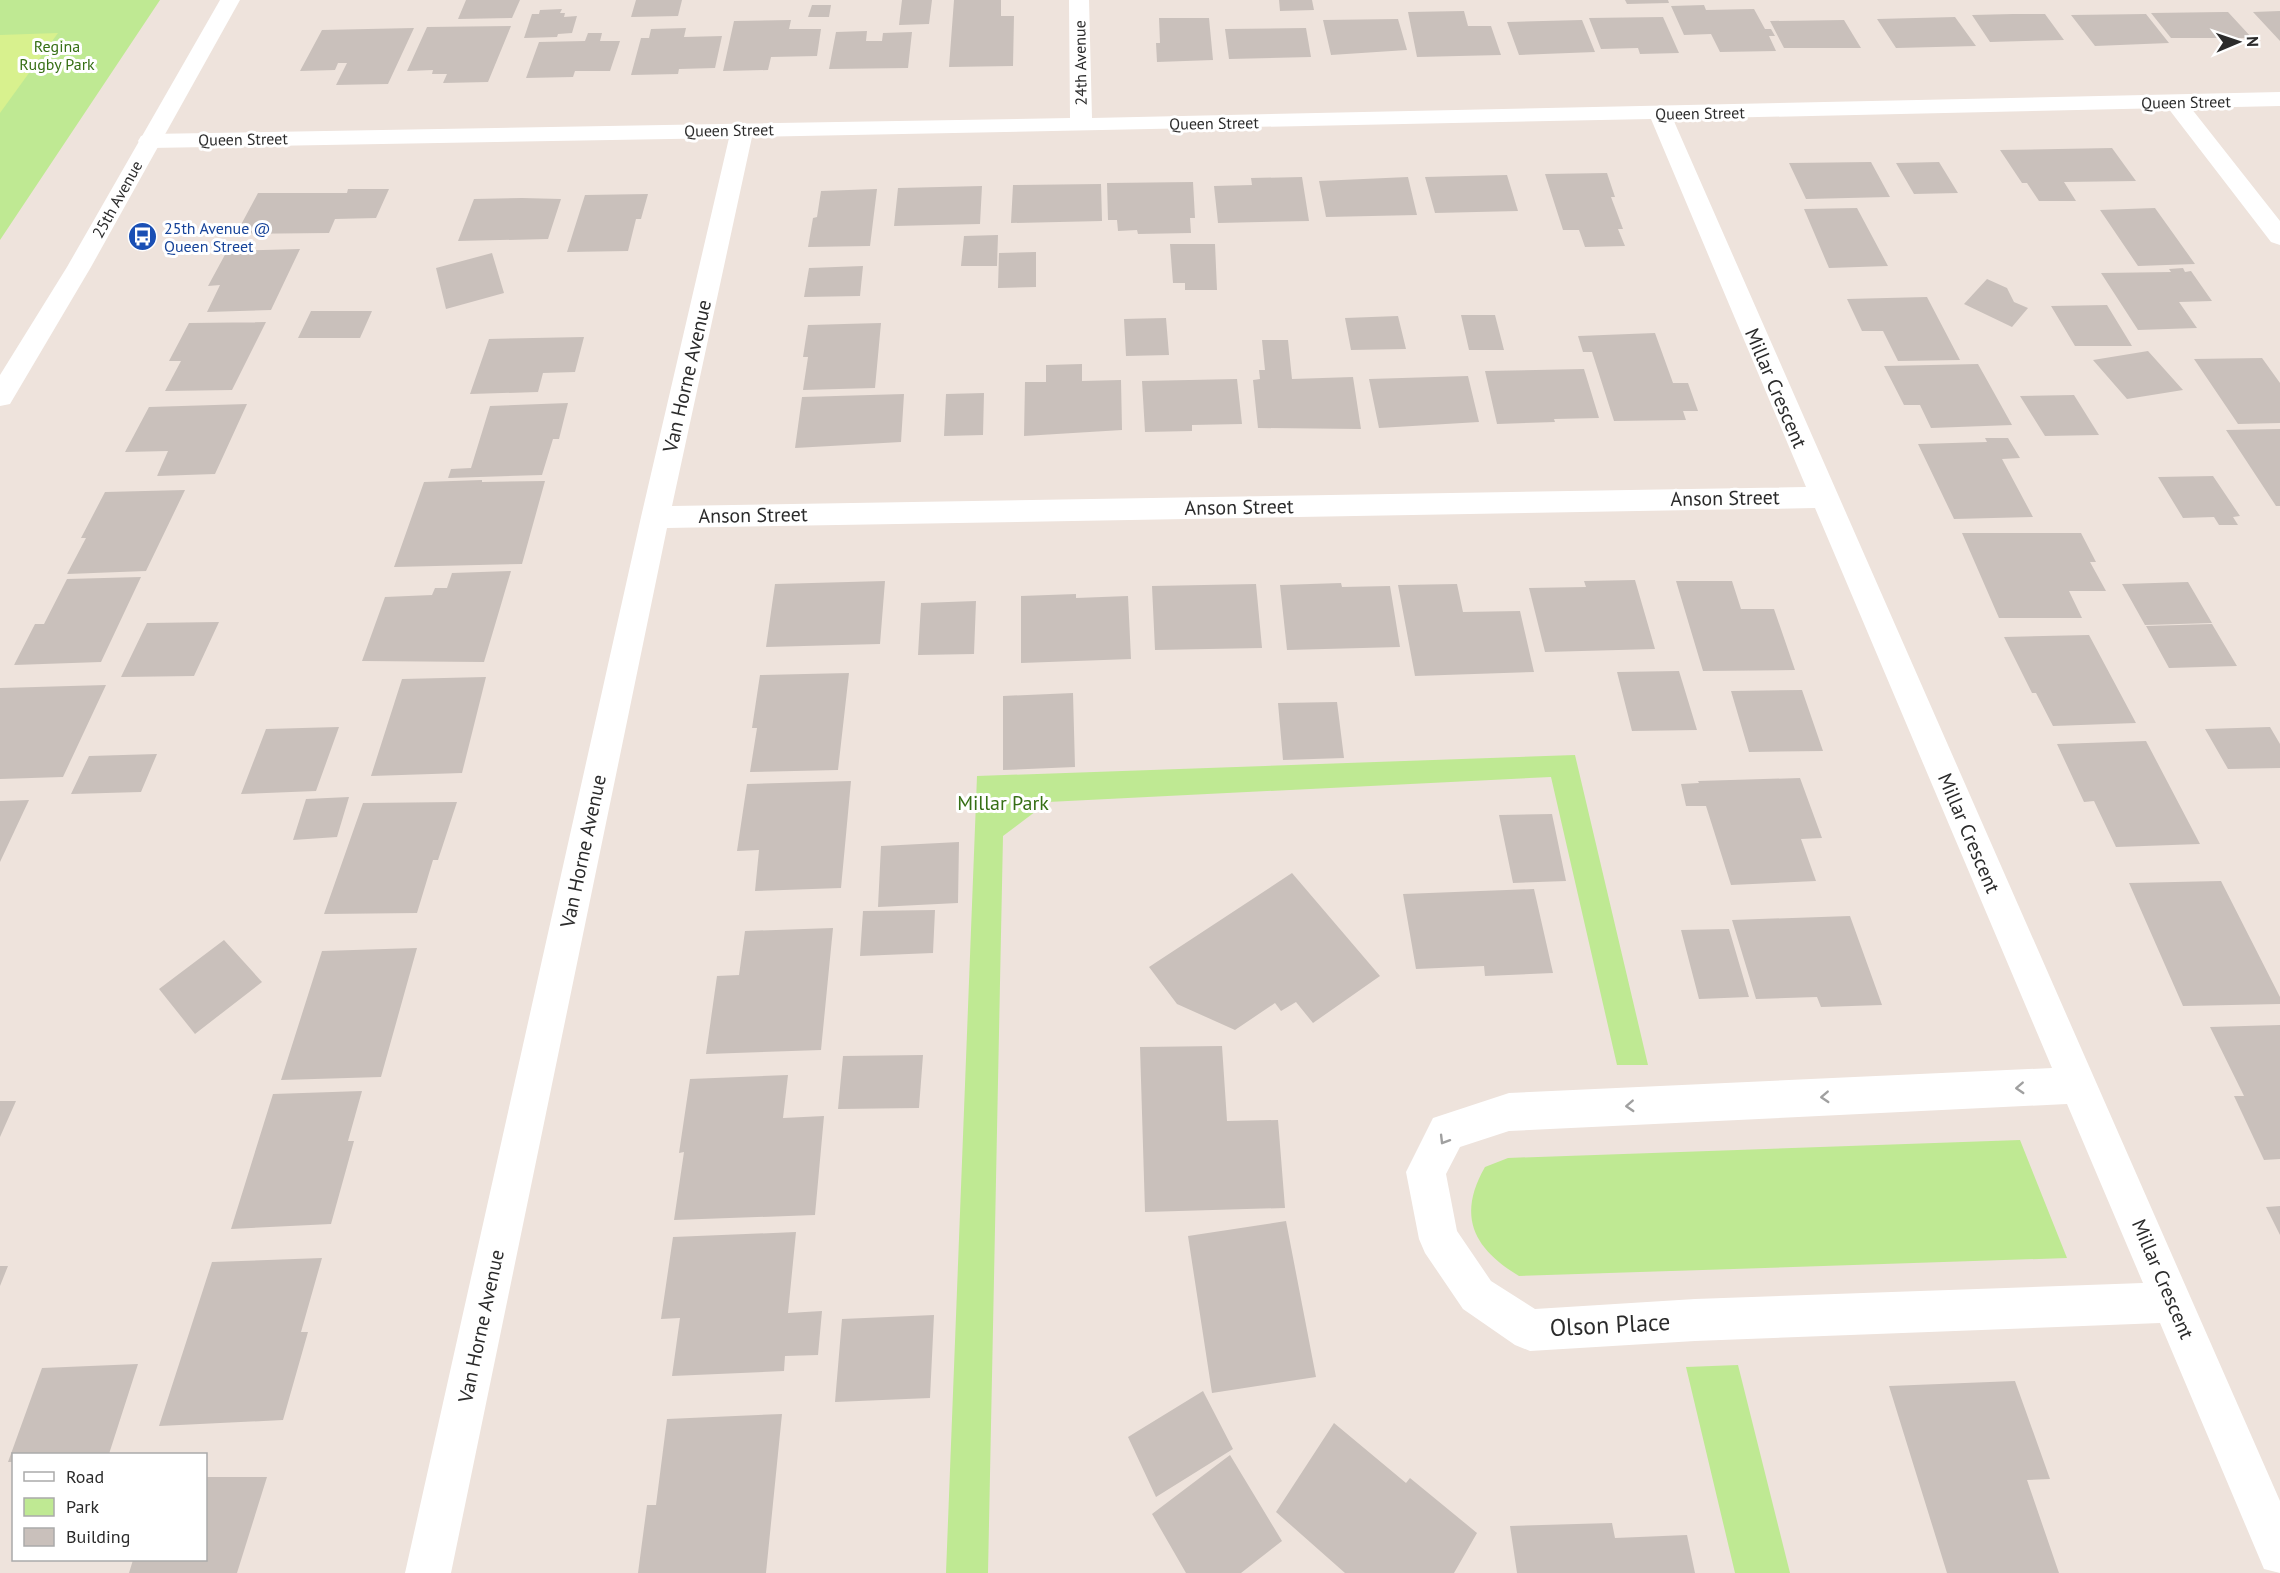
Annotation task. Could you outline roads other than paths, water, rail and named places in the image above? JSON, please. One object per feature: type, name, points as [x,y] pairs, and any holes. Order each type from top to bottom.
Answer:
[{"type":"street","name":"25th Avenue","points":[[0,397],[79,267],[230,0]]},
{"type":"street","name":"24th Avenue","points":[[1079,0],[1081,125]]},
{"type":"street","name":"Queen Street","points":[[149,141],[1660,114],[2280,99]]},
{"type":"street","points":[[2175,102],[2280,237]]},
{"type":"street","name":"Millar Crescent","points":[[1660,114],[1823,497],[2280,1553]]},
{"type":"street","name":"Van Horne Avenue","points":[[428,1573],[655,517],[742,129]]},
{"type":"street","name":"Anson Street","points":[[655,517],[1823,497]]},
{"type":"street","name":"Olson Place","points":[[2078,1085],[1509,1112],[1447,1132],[1426,1172],[1439,1239],[1477,1295],[1530,1330],[1695,1320],[2173,1302]]},
{"type":"place","name":"25th Avenue @ Queen Street","points":[[143,237]]},
{"type":"park label","name":"Regina Rugby Park","points":[[57,55]]},
{"type":"park label","name":"Millar Park","points":[[1003,803]]}]
